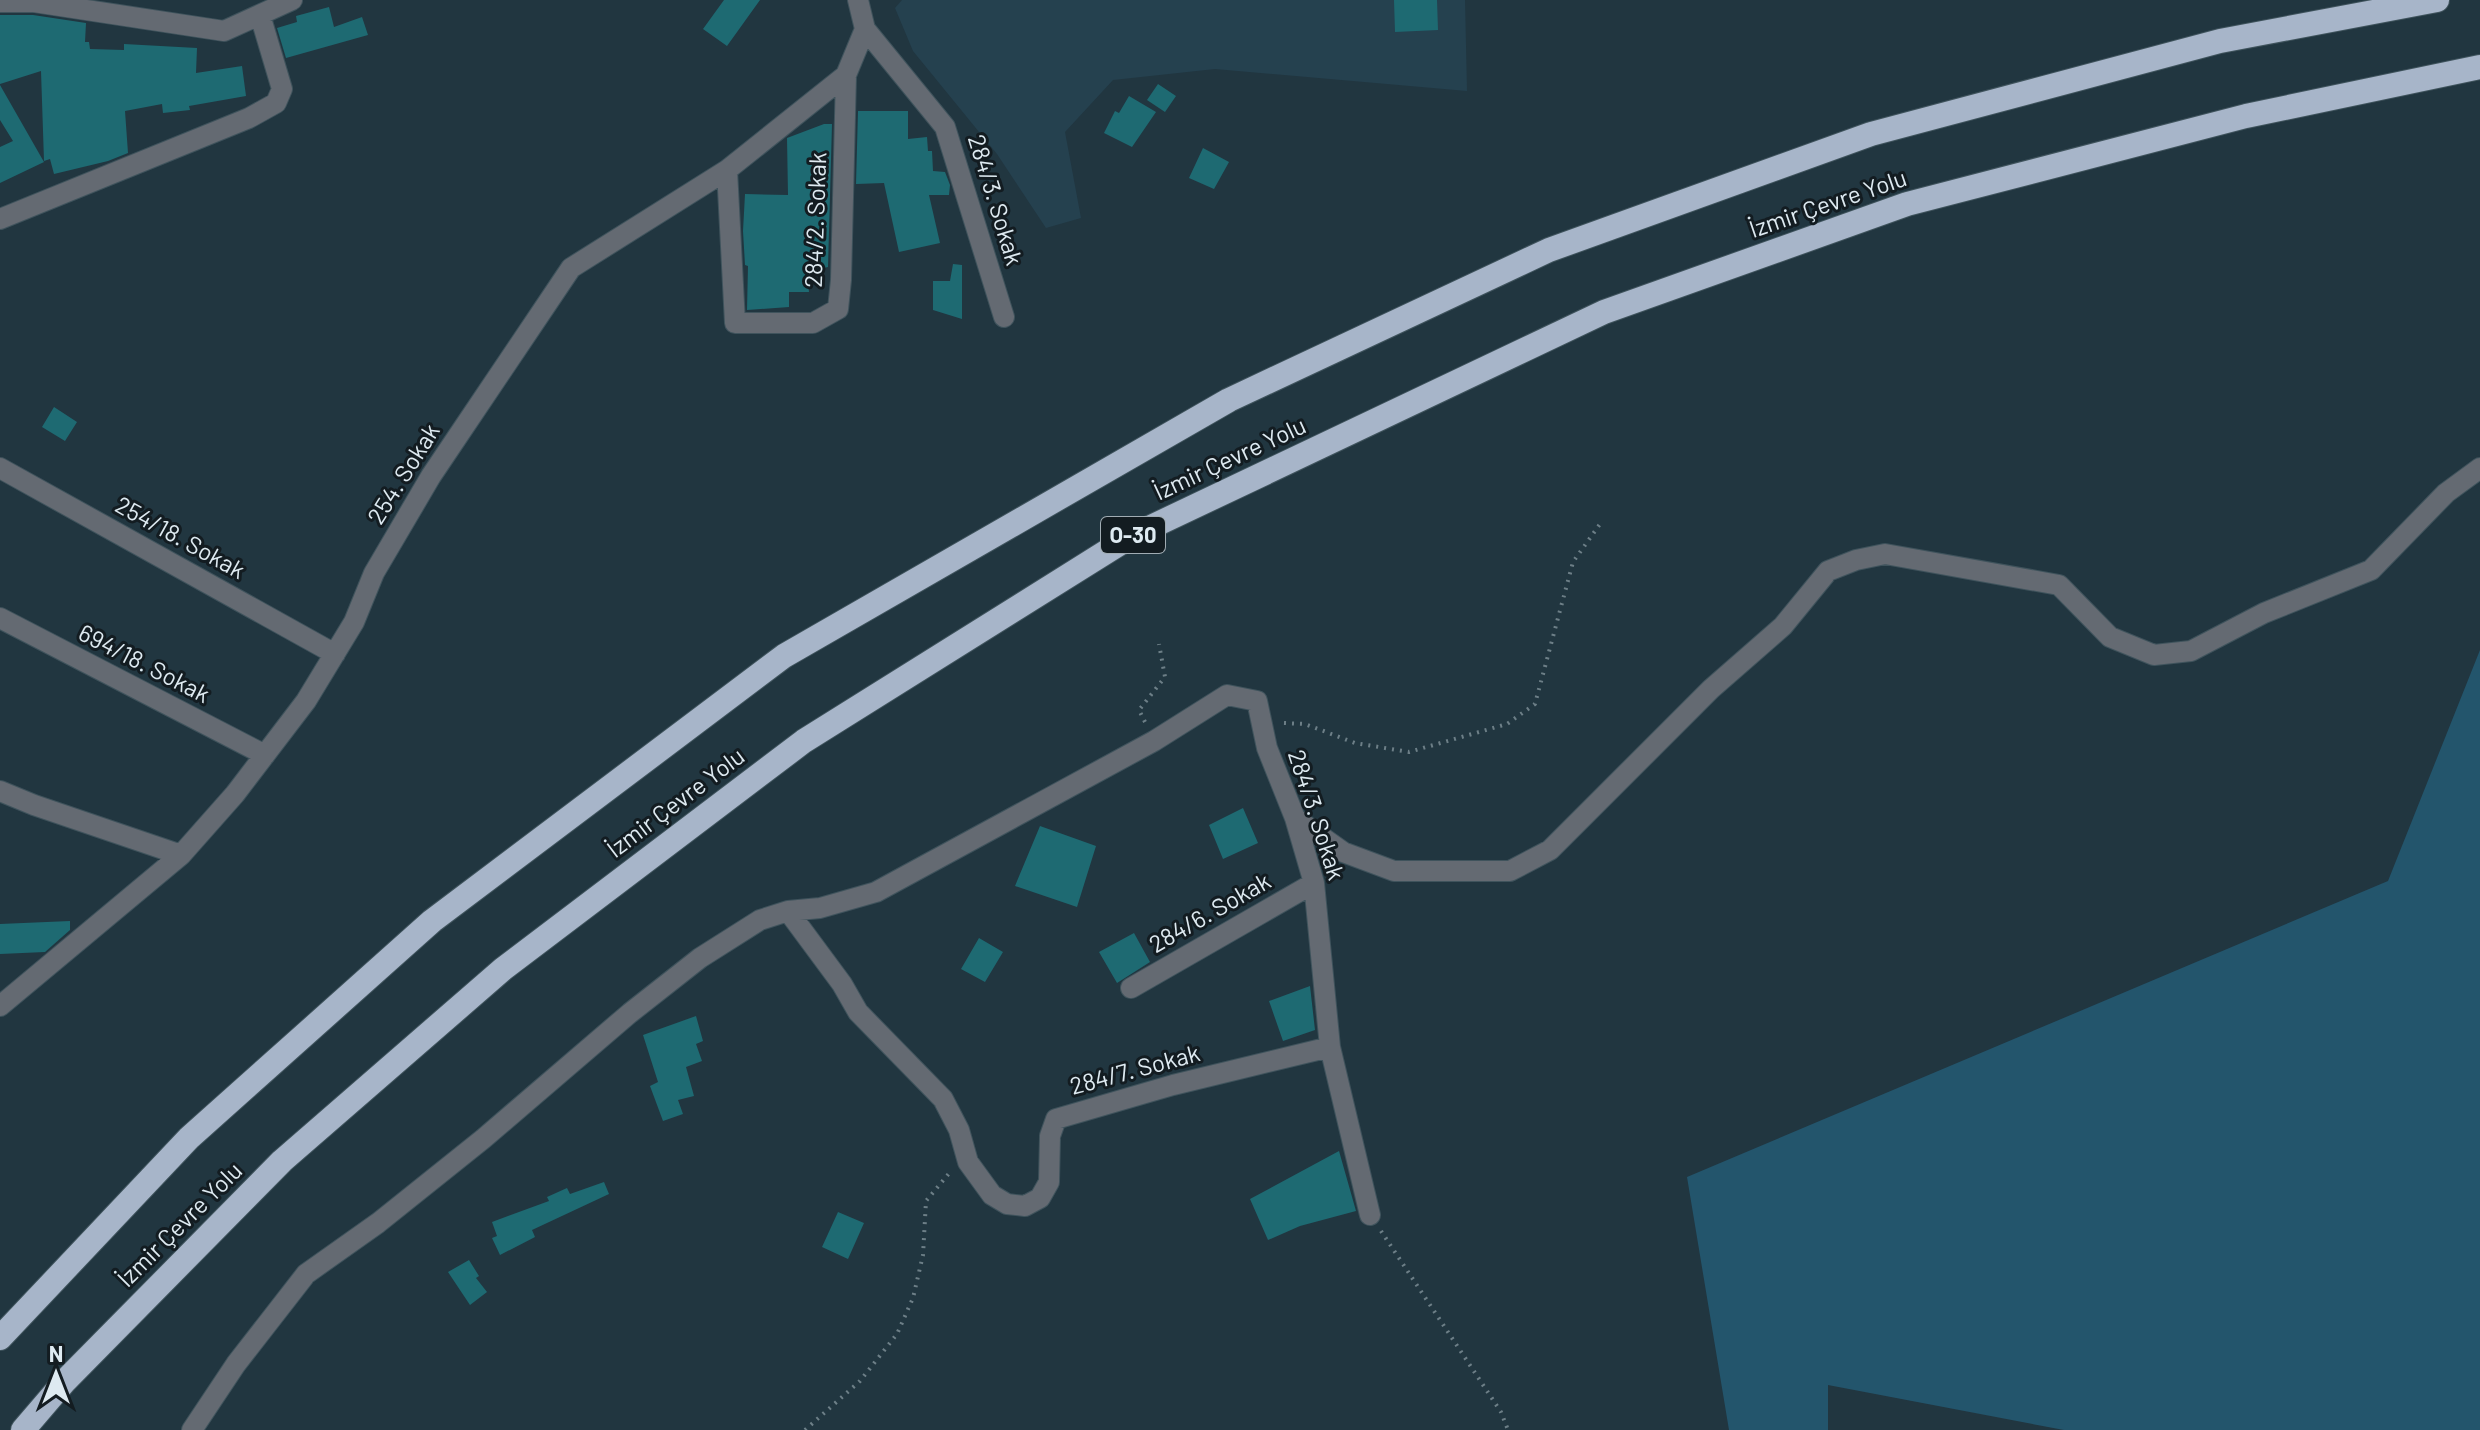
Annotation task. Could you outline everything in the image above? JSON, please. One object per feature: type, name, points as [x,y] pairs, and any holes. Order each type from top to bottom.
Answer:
[{"type":"highway","name":"İzmir Çevre Yolu","points":[[0,1338],[189,1138],[432,921],[784,656],[1229,400],[1549,250],[1871,134],[2220,41],[2437,0]]},
{"type":"highway","name":"İzmir Çevre Yolu","points":[[23,1430],[65,1381],[282,1161],[503,969],[804,741],[1130,537],[1604,312],[1907,204],[2246,116],[2480,67]]},
{"type":"street","points":[[0,2],[34,2],[224,31],[292,0]]},
{"type":"street","points":[[858,0],[865,29]]},
{"type":"street","points":[[0,219],[249,118],[276,103],[282,89],[260,15]]},
{"type":"street","name":"254. Sokak","points":[[0,1006],[181,855],[235,794],[306,701],[354,622],[374,573],[431,476],[571,268],[727,170],[846,75],[865,29]]},
{"type":"street","name":"284/3. Sokak","points":[[865,29],[945,127],[1004,317]]},
{"type":"street","name":"284/2. Sokak","points":[[727,170],[735,323],[813,323],[838,309],[846,75]]},
{"type":"street","name":"254/18. Sokak","points":[[0,468],[335,654]]},
{"type":"street","points":[[1295,818],[1343,852],[1394,871],[1510,871],[1550,850],[1711,689],[1783,626],[1828,571],[1856,560],[1885,554],[2059,585],[2110,637],[2154,655],[2191,651],[2264,613],[2371,570],[2446,493],[2480,468]]},
{"type":"street","name":"694/18. Sokak","points":[[0,618],[265,755]]},
{"type":"street","name":"284/3. Sokak","points":[[1154,741],[1227,695],[1257,701],[1267,748],[1295,818],[1314,883],[1330,1047],[1370,1215]]},
{"type":"street","points":[[192,1430],[236,1364],[306,1274],[378,1223],[483,1139],[630,1013],[700,958],[760,920],[788,911],[820,908],[876,892],[1154,741]]},
{"type":"street","points":[[0,791],[181,855]]},
{"type":"street","name":"284/6. Sokak","points":[[1131,988],[1314,883]]},
{"type":"street","name":"284/7. Sokak","points":[[788,911],[842,984],[858,1012],[943,1099],[959,1130],[968,1162],[992,1195],[1007,1204],[1025,1206],[1040,1198],[1049,1182],[1050,1136],[1056,1119],[1173,1085],[1330,1047]]},
{"type":"path","points":[[1261,723],[1305,724],[1355,743],[1409,752],[1507,724],[1535,704],[1573,562],[1600,524]]},
{"type":"path","points":[[1154,741],[1139,710],[1165,677],[1159,644]]},
{"type":"path","points":[[805,1430],[860,1381],[897,1334],[913,1298],[923,1255],[926,1201],[949,1172],[968,1162]]},
{"type":"path","points":[[1370,1215],[1501,1412],[1508,1430]]},
{"type":"shaded area","points":[[902,0],[1465,0],[1467,91],[1215,69],[1113,80],[1065,132],[1081,218],[1046,228],[997,154],[913,51],[895,8]]},
{"type":"shaded area","points":[[2480,650],[2480,1430],[2064,1430],[1828,1385],[1828,1430],[1729,1430],[1687,1177],[2388,881]]},
{"type":"building","points":[[724,0],[760,0],[727,46],[703,29]]},
{"type":"building","points":[[1394,0],[1437,0],[1438,30],[1395,32]]},
{"type":"building","points":[[329,7],[334,27],[362,17],[368,35],[286,58],[277,28],[297,22],[296,16]]},
{"type":"building","points":[[0,15],[33,15],[86,23],[85,42],[89,42],[90,49],[124,50],[124,44],[197,48],[196,73],[242,66],[246,96],[189,106],[190,110],[163,113],[162,104],[125,111],[128,153],[54,174],[50,159],[44,161],[41,71],[0,84]]},
{"type":"building","points":[[1158,84],[1176,96],[1165,112],[1147,100]]},
{"type":"building","points":[[0,85],[44,162],[0,183],[0,147],[13,141],[0,120]]},
{"type":"building","points":[[1129,96],[1156,112],[1132,147],[1104,133],[1115,111],[1119,113]]},
{"type":"building","points":[[858,111],[908,111],[908,139],[927,137],[928,151],[932,151],[933,171],[945,172],[950,185],[949,195],[929,195],[940,243],[899,252],[884,183],[856,184]]},
{"type":"building","points":[[832,124],[828,267],[807,272],[809,292],[789,292],[789,307],[747,310],[748,266],[745,265],[743,231],[745,194],[788,195],[787,138]]},
{"type":"building","points":[[1203,148],[1229,162],[1214,189],[1189,178]]},
{"type":"building","points":[[953,264],[962,265],[962,319],[933,310],[933,281],[950,281]]},
{"type":"building","points":[[54,407],[77,422],[65,441],[42,427]]},
{"type":"building","points":[[1243,808],[1258,843],[1223,859],[1209,825]]},
{"type":"building","points":[[1040,826],[1096,846],[1077,907],[1015,886]]},
{"type":"building","points":[[70,921],[70,930],[45,952],[0,954],[0,924]]},
{"type":"building","points":[[1134,933],[1150,962],[1117,983],[1099,952]]},
{"type":"building","points":[[979,938],[1003,952],[985,982],[961,969]]},
{"type":"building","points":[[1310,986],[1315,1030],[1283,1041],[1269,1001]]},
{"type":"building","points":[[696,1016],[703,1041],[696,1044],[702,1061],[686,1067],[694,1096],[678,1100],[683,1114],[663,1121],[650,1086],[658,1082],[643,1035]]},
{"type":"building","points":[[1339,1151],[1356,1211],[1300,1226],[1268,1240],[1250,1199]]},
{"type":"building","points":[[604,1182],[609,1194],[532,1230],[535,1237],[500,1255],[492,1238],[497,1236],[492,1222],[549,1201],[547,1197],[567,1188],[570,1194]]},
{"type":"building","points":[[838,1212],[864,1223],[848,1259],[822,1247]]},
{"type":"building","points":[[469,1260],[479,1276],[476,1278],[487,1292],[470,1305],[448,1272]]}]
